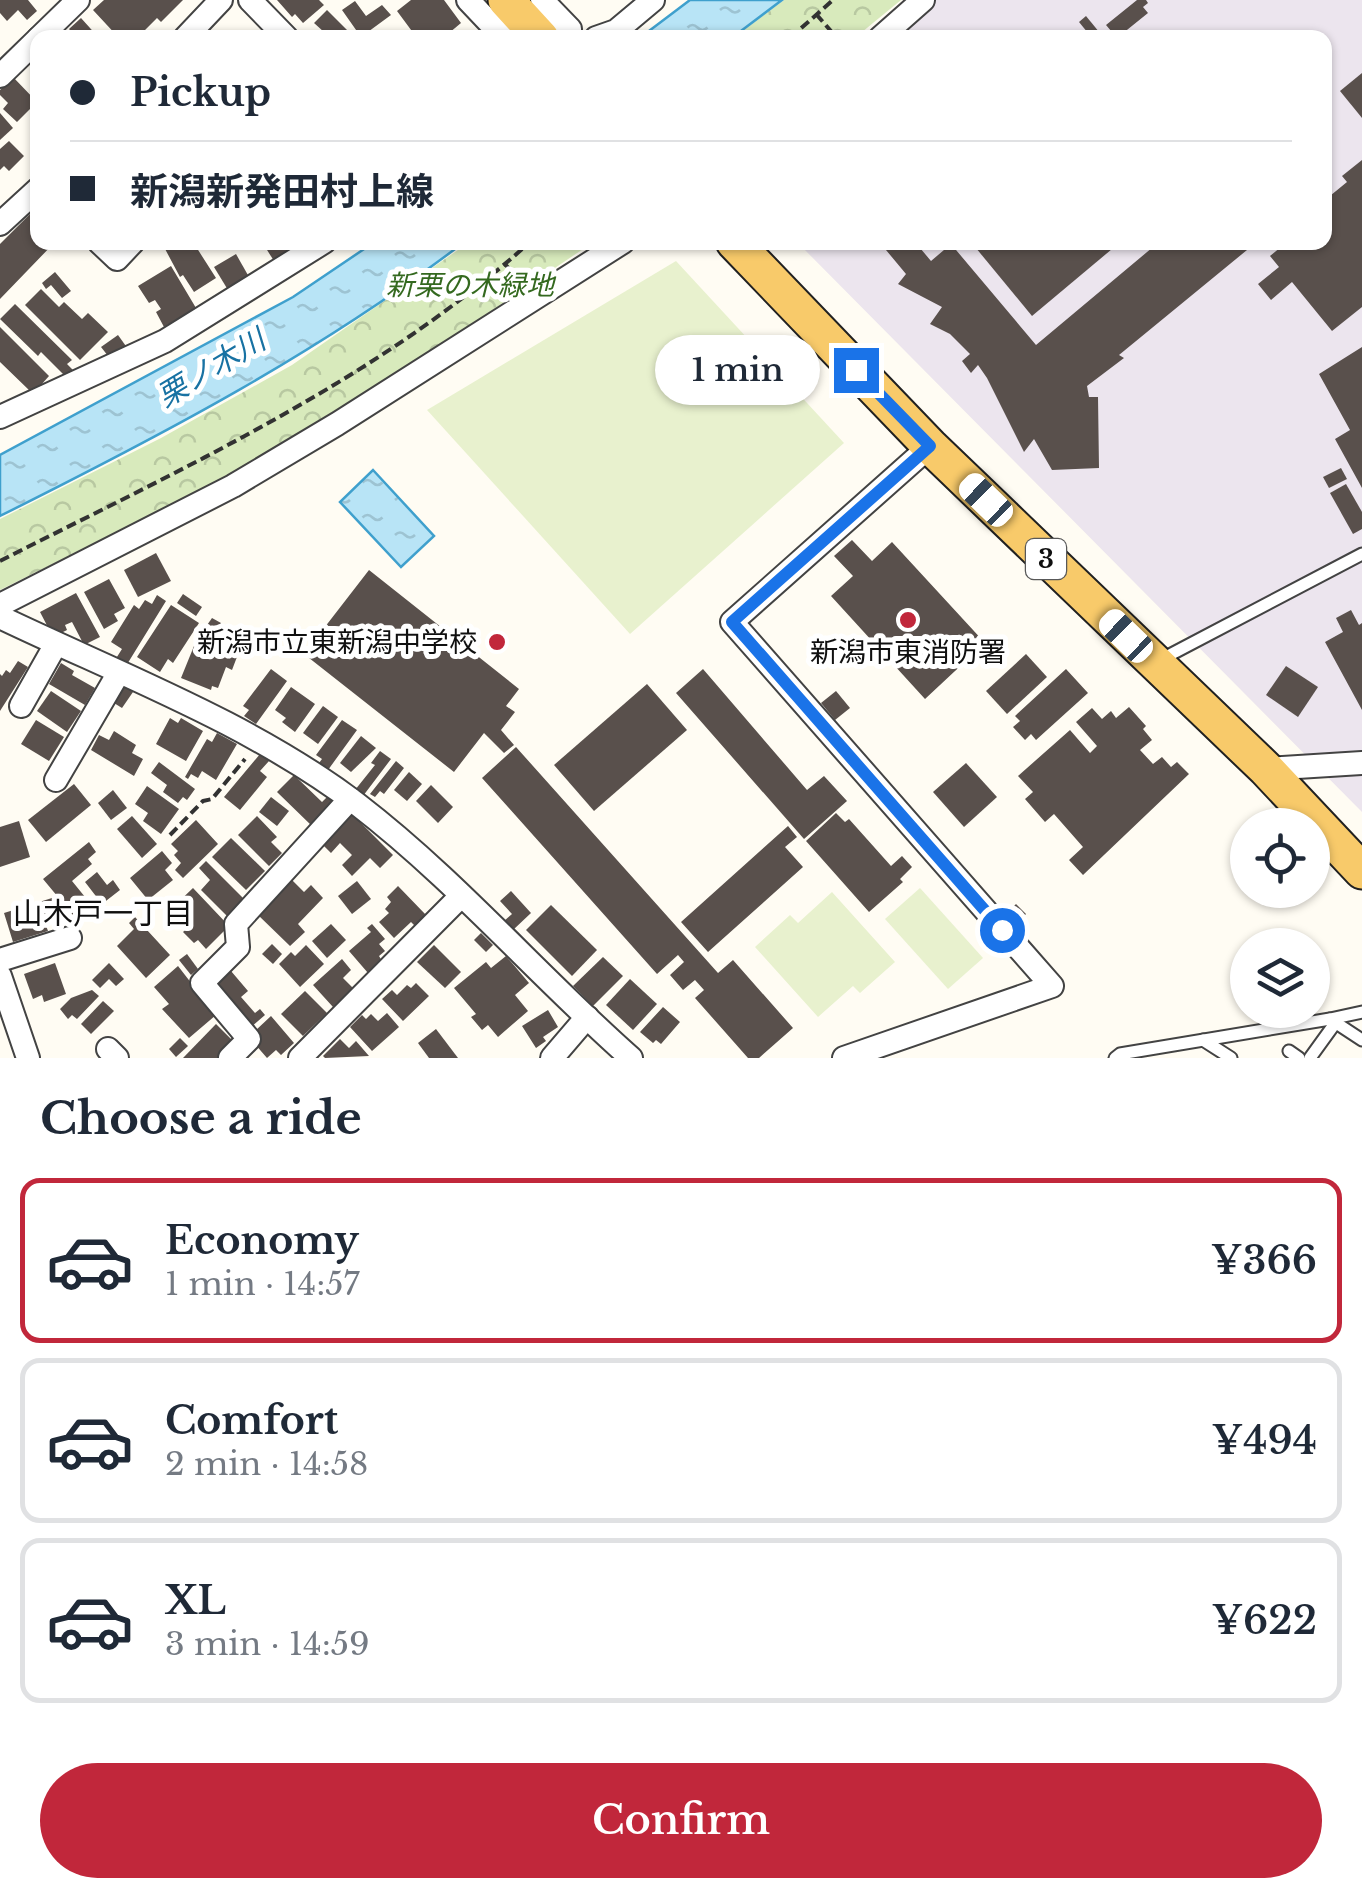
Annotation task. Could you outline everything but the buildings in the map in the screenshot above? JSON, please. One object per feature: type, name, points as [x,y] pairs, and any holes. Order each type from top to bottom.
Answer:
[{"type":"main road","points":[[506,0],[534,30]]},
{"type":"main road","name":"3","points":[[742,250],[930,446],[1266,770],[1362,870]]},
{"type":"street","points":[[46,30],[78,0]]},
{"type":"street","points":[[192,30],[221,0]]},
{"type":"street","points":[[250,0],[278,30]]},
{"type":"street","points":[[468,0],[496,30]]},
{"type":"street","points":[[542,0],[570,30]]},
{"type":"street","points":[[617,30],[653,0]]},
{"type":"street","points":[[889,30],[923,0]]},
{"type":"street","points":[[0,76],[30,46]]},
{"type":"street","points":[[0,224],[30,196]]},
{"type":"street","points":[[107,250],[117,259],[126,250]]},
{"type":"street","points":[[0,417],[166,341],[311,250]]},
{"type":"street","points":[[0,604],[233,486],[610,250]]},
{"type":"street","points":[[844,1058],[1052,986],[732,622],[930,446]]},
{"type":"street","points":[[0,617],[259,739],[350,800],[461,896],[631,1058]]},
{"type":"street","points":[[21,706],[56,644]]},
{"type":"street","points":[[56,780],[118,674]]},
{"type":"street","points":[[1266,770],[1362,763]]},
{"type":"street","points":[[230,1058],[249,1039],[202,983],[238,947],[236,924],[350,800]]},
{"type":"street","points":[[300,1058],[461,896]]},
{"type":"street","points":[[0,960],[70,938]]},
{"type":"street","points":[[0,976],[24,1057]]},
{"type":"street","points":[[552,1058],[586,1017]]},
{"type":"lane","points":[[1153,664],[1362,554]]},
{"type":"lane","points":[[1116,1058],[1362,1012]]},
{"type":"lane","points":[[1333,1020],[1362,1040]]},
{"type":"lane","points":[[1310,1058],[1333,1020]]},
{"type":"lane","points":[[1203,1040],[1225,1056]]},
{"type":"path","points":[[799,30],[833,0]]},
{"type":"path","points":[[816,14],[830,30]]},
{"type":"path","points":[[0,561],[229,445],[368,364],[521,250]]},
{"type":"path","points":[[170,835],[203,800],[212,799],[237,772],[259,739]]},
{"type":"shaded area","points":[[921,0],[1362,0],[1362,812],[805,250],[1332,250],[1332,30],[892,30]]},
{"type":"green space","points":[[784,0],[901,0],[865,30],[744,30]]},
{"type":"green space","name":"新栗の木緑地","points":[[458,250],[582,250],[375,389],[240,471],[0,590],[0,519],[161,438],[292,365]]},
{"type":"green space","points":[[676,261],[844,443],[630,634],[427,410]]},
{"type":"green space","points":[[920,888],[983,958],[948,989],[885,919]]},
{"type":"green space","points":[[832,892],[895,962],[860,993],[853,986],[818,1017],[755,947],[790,915],[798,923]]},
{"type":"water","points":[[690,0],[782,0],[742,30],[650,30]]},
{"type":"water","name":"栗ノ木川","points":[[363,250],[453,250],[296,357],[0,516],[0,455],[293,297]]},
{"type":"water","points":[[373,470],[434,536],[401,567],[340,502]]},
{"type":"place","name":"新潟市東消防署","points":[[908,620]]},
{"type":"place","name":"新潟市立東新潟中学校","points":[[497,642]]},
{"type":"district","name":"山木戸一丁目","points":[[103,913]]},
{"type":"route","points":[[856,370],[930,446],[732,622],[1002,930]]}]
